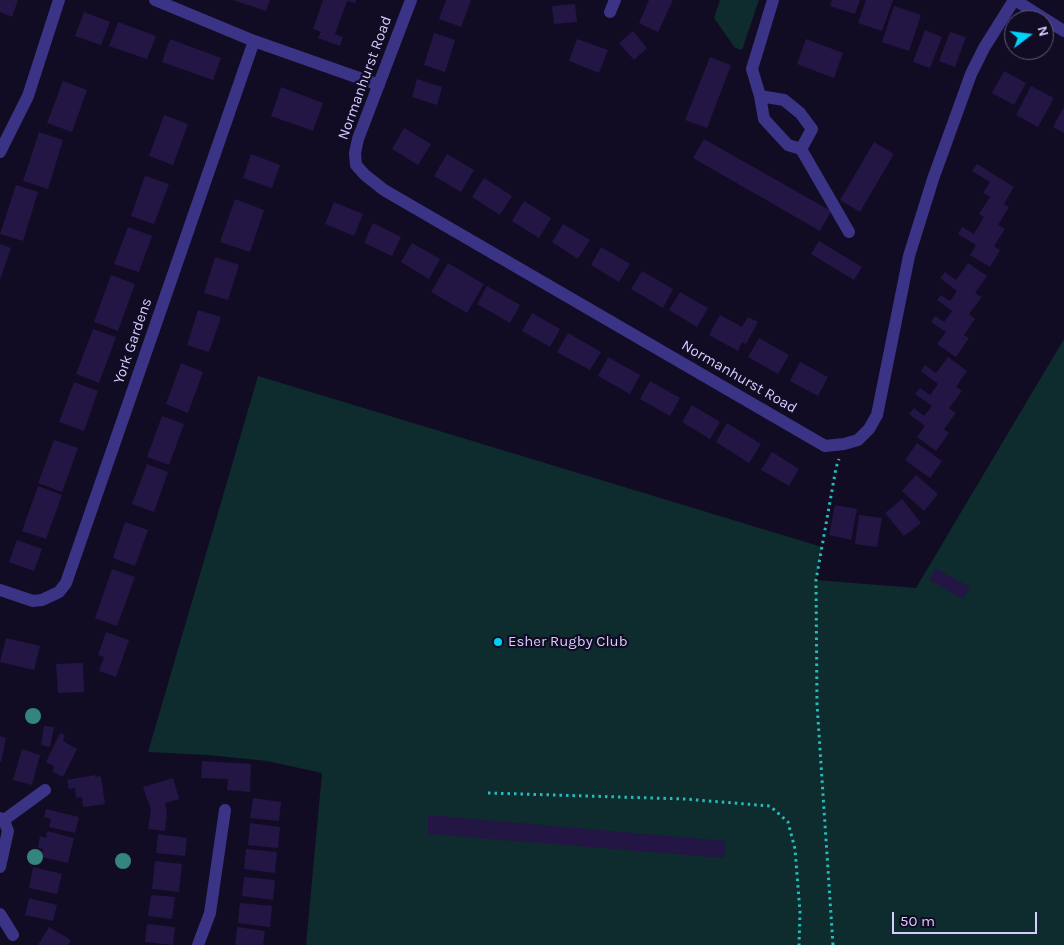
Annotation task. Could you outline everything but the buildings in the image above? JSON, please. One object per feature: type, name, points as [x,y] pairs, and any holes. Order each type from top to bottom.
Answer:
[{"type":"street","points":[[0,152],[28,96],[59,0]]},
{"type":"street","points":[[155,0],[254,41],[379,85]]},
{"type":"street","name":"Normanhurst Road","points":[[411,0],[358,139],[355,153],[356,165],[365,175],[384,190],[825,446],[858,440],[870,429],[877,415],[909,256],[933,179],[971,74],[984,48],[1014,0]]},
{"type":"street","points":[[773,0],[752,69],[760,96],[764,120],[788,145],[801,149],[849,232]]},
{"type":"street","points":[[1014,0],[1064,31]]},
{"type":"street","name":"York Gardens","points":[[0,590],[33,601],[42,600],[59,592],[66,583],[254,41]]},
{"type":"street","points":[[760,96],[784,100],[800,113],[812,129],[801,149]]},
{"type":"street","points":[[0,867],[8,831],[2,819],[45,790]]},
{"type":"street","points":[[198,945],[210,913],[225,810]]},
{"type":"street","points":[[0,914],[13,935]]},
{"type":"path","points":[[832,945],[817,704],[816,580],[836,468],[844,444]]},
{"type":"path","points":[[488,792],[685,799],[770,806],[788,822],[795,849],[800,912],[799,945]]},
{"type":"green space","points":[[720,0],[759,0],[742,50],[735,48],[714,18]]},
{"type":"green space","name":"Esher Rugby Club","points":[[1064,339],[1064,945],[306,945],[322,773],[267,761],[208,755],[148,752],[258,376],[822,547],[816,580],[916,588]]},
{"type":"place","name":"Esher Rugby Club","points":[[498,642]]}]
